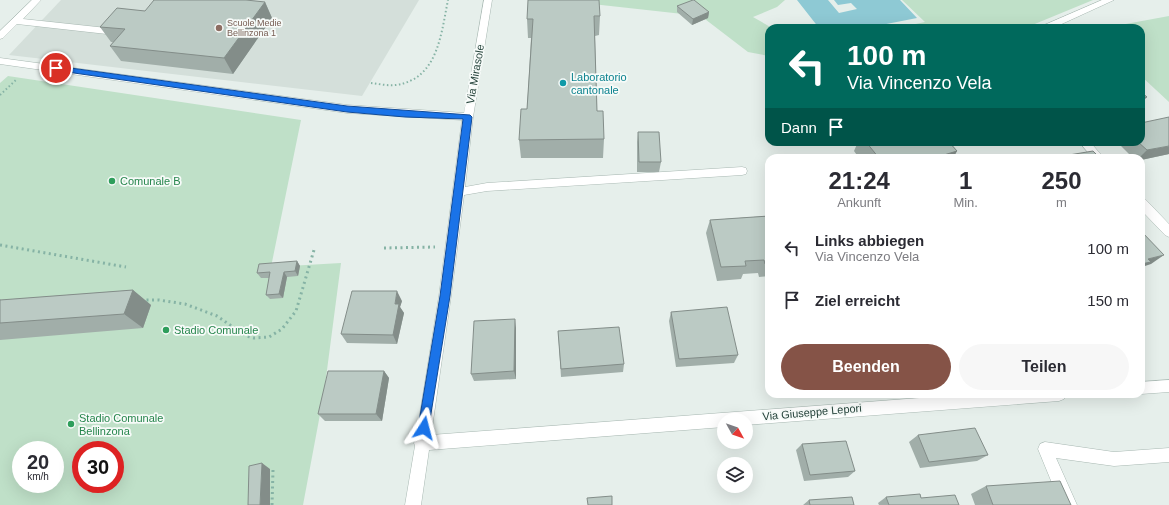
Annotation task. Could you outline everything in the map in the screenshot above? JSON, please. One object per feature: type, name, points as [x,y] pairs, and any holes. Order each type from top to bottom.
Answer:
[{"type":"street","points":[[0,36],[37,0]]},
{"type":"street","name":"Via Mirasole","points":[[412,505],[445,296],[468,117],[488,0]]},
{"type":"street","points":[[1054,24],[1110,0]]},
{"type":"street","points":[[15,22],[116,32]]},
{"type":"street","points":[[0,61],[347,109],[468,117]]},
{"type":"street","points":[[1088,146],[1095,154]]},
{"type":"street","points":[[458,192],[487,187],[742,171]]},
{"type":"street","points":[[1145,206],[1169,232]]},
{"type":"street","points":[[1145,388],[1169,386]]},
{"type":"street","name":"Via Giuseppe Lepori","points":[[421,443],[1007,398]]},
{"type":"street","points":[[1069,505],[1045,449],[1114,459],[1169,455]]},
{"type":"path","points":[[371,83],[395,85],[405,84],[420,76],[431,65],[448,0]]},
{"type":"path","points":[[0,245],[126,268]]},
{"type":"path","points":[[384,248],[451,247]]},
{"type":"path","points":[[139,300],[154,298],[174,300],[194,306],[225,321],[246,336],[265,338],[284,328],[292,320],[314,250]]},
{"type":"path","points":[[272,505],[273,470]]},
{"type":"shaded area","name":"Scuole Medie Bellinzona 1","points":[[61,0],[419,0],[362,96],[9,55]]},
{"type":"green space","points":[[556,0],[785,0],[777,7],[753,17],[765,24],[765,55],[748,52],[701,16]]},
{"type":"green space","points":[[902,0],[1093,0],[1035,24],[915,24],[925,22]]},
{"type":"green space","points":[[1169,16],[1169,102],[1145,80],[1145,24],[1126,24]]},
{"type":"green space","name":"Stadio Comunale","points":[[8,76],[301,120],[271,267],[341,263],[324,393],[303,505],[0,505],[0,83]]},
{"type":"water","points":[[797,0],[828,0],[839,13],[857,9],[851,3],[838,5],[834,0],[900,0],[917,18],[886,24],[816,24]]},
{"type":"building","points":[[154,0],[246,0],[265,2],[224,58],[110,46],[125,29],[100,27],[117,8],[145,11]]},
{"type":"building","name":"Laboratorio cantonale","points":[[528,0],[599,0],[600,16],[594,16],[597,111],[603,111],[604,139],[519,140],[521,109],[527,109],[533,19],[527,19]]},
{"type":"building","points":[[693,0],[709,12],[693,19],[677,6]]},
{"type":"building","points":[[1169,117],[1169,146],[1147,150],[1142,146],[1145,146],[1145,122]]},
{"type":"building","points":[[638,132],[659,132],[661,162],[639,162]]},
{"type":"building","points":[[869,146],[953,146],[957,151],[947,154],[876,154]]},
{"type":"building","points":[[1093,151],[1096,154],[1075,154]]},
{"type":"building","points":[[765,216],[765,264],[764,260],[745,261],[746,266],[721,267],[710,220]]},
{"type":"building","points":[[1145,235],[1164,255],[1148,259],[1151,262],[1145,263]]},
{"type":"building","points":[[297,261],[295,271],[284,272],[279,294],[266,295],[270,272],[257,273],[259,264]]},
{"type":"building","points":[[133,290],[124,314],[0,323],[0,300]]},
{"type":"building","points":[[352,291],[397,291],[395,304],[399,304],[393,335],[341,334]]},
{"type":"building","points":[[727,307],[738,355],[679,359],[671,312]]},
{"type":"building","points":[[515,319],[514,371],[471,374],[474,321]]},
{"type":"building","points":[[619,327],[624,364],[561,369],[558,331]]},
{"type":"building","points":[[328,371],[384,371],[376,414],[318,414]]},
{"type":"building","points":[[975,428],[988,455],[929,462],[918,435]]},
{"type":"building","points":[[846,441],[855,471],[810,475],[802,444]]},
{"type":"building","points":[[262,463],[260,505],[248,505],[249,466]]},
{"type":"building","points":[[1060,481],[1071,505],[993,505],[986,486]]},
{"type":"building","points":[[920,494],[921,498],[955,495],[959,505],[889,505],[886,497]]},
{"type":"building","points":[[612,496],[612,505],[588,505],[587,498]]},
{"type":"building","points":[[852,497],[854,505],[810,505],[809,500]]},
{"type":"place","name":"Scuole Medie Bellinzona 1","points":[[219,28]]},
{"type":"place","name":"Laboratorio cantonale","points":[[563,83]]},
{"type":"place","name":"Comunale B","points":[[112,181]]},
{"type":"place","name":"Stadio Comunale","points":[[166,330]]},
{"type":"place","name":"Stadio Comunale Bellinzona","points":[[71,424]]},
{"type":"route","points":[[56,68],[347,109],[468,117],[445,296],[424,428]]}]
